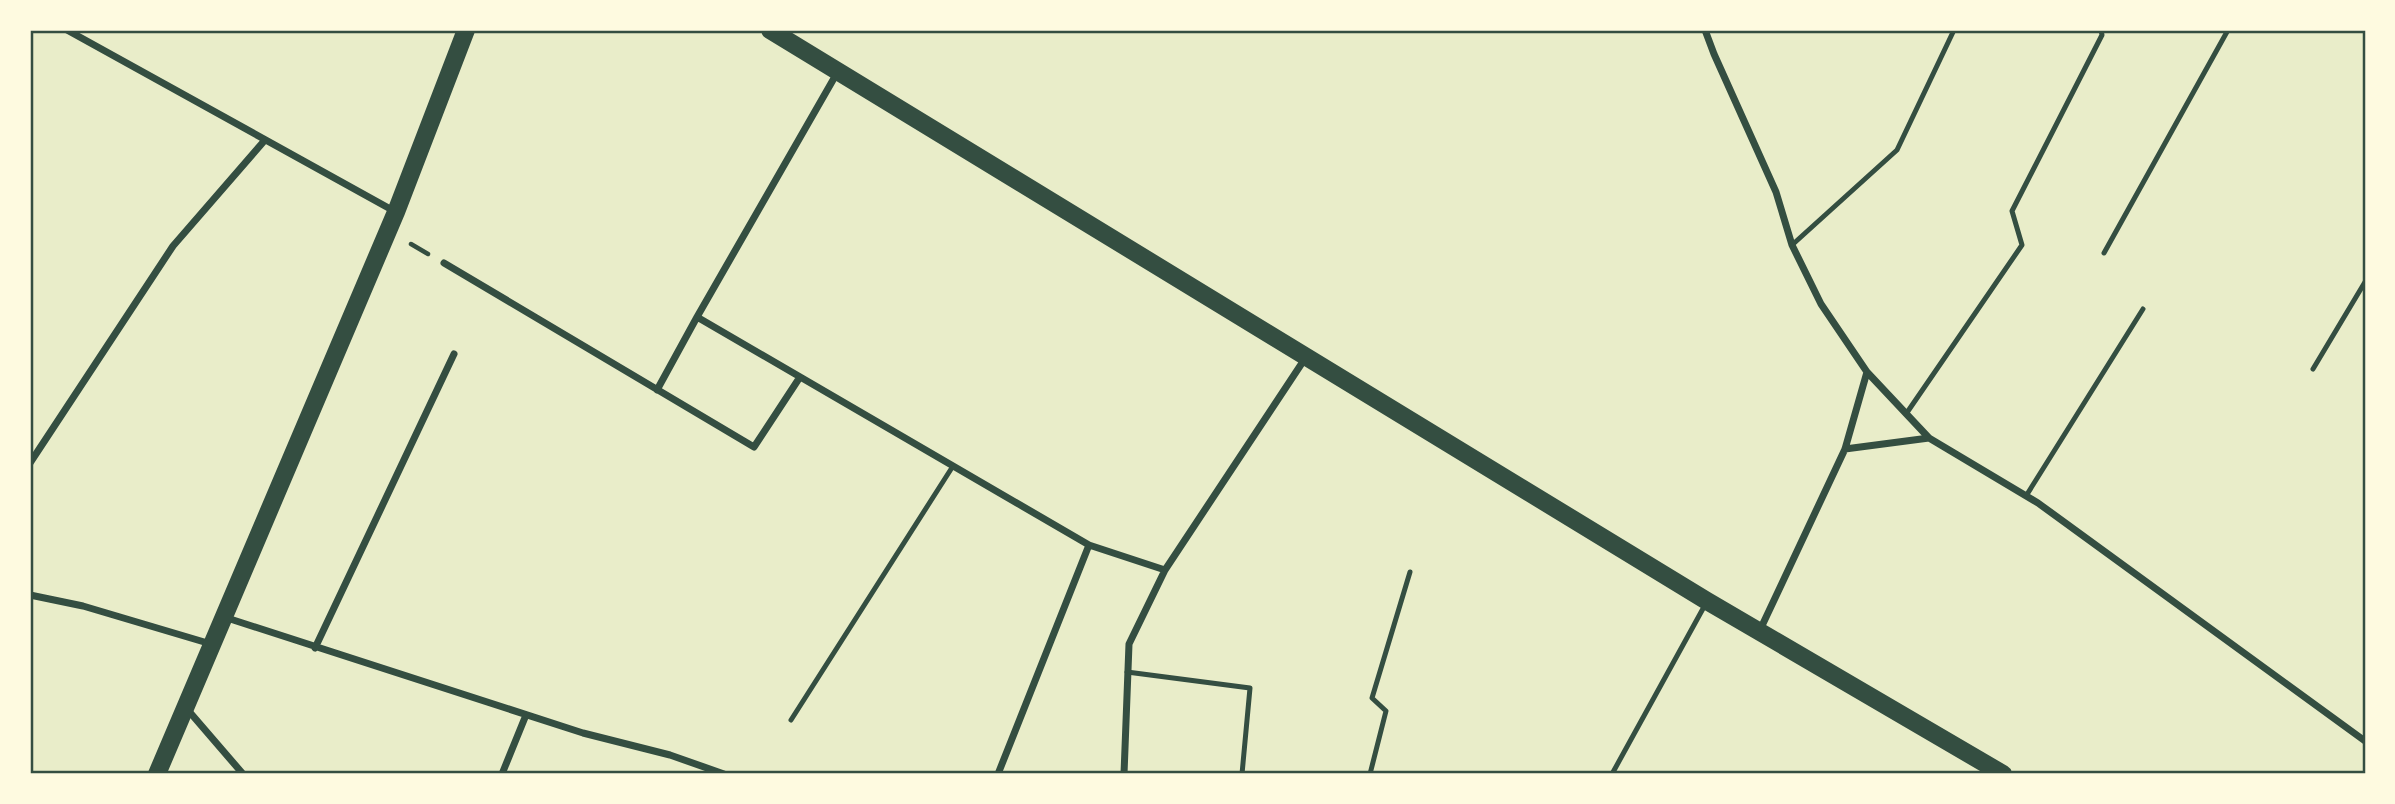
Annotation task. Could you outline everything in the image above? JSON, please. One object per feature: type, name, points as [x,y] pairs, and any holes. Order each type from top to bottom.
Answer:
[{"type":"main road","points":[[157,774],[396,212],[466,30]]},
{"type":"main road","points":[[770,30],[1707,601],[2003,774]]},
{"type":"street","points":[[67,30],[396,212]]},
{"type":"street","points":[[1705,30],[1776,192],[1793,245],[1821,304],[1867,372],[1929,438],[2026,496],[2365,741]]},
{"type":"street","points":[[657,390],[838,71]]},
{"type":"street","points":[[30,463],[173,246],[265,140]]},
{"type":"street","points":[[444,263],[754,447],[800,377]]},
{"type":"street","points":[[697,317],[1089,545],[1165,570]]},
{"type":"street","points":[[316,648],[454,354]]},
{"type":"street","points":[[1124,774],[1129,644],[1165,570],[1306,357]]},
{"type":"street","points":[[1759,632],[1844,449],[1867,372]]},
{"type":"street","points":[[1844,449],[1929,438]]},
{"type":"street","points":[[998,774],[1089,545]]},
{"type":"street","points":[[30,595],[83,606],[212,644]]},
{"type":"street","points":[[224,617],[583,733],[670,755],[724,774]]},
{"type":"street","points":[[185,708],[243,774]]},
{"type":"street","points":[[502,774],[526,715]]},
{"type":"lane","points":[[1793,245],[1897,150],[1954,30]]},
{"type":"lane","points":[[1906,414],[2022,245],[2012,211],[2102,35],[2101,30]]},
{"type":"lane","points":[[2104,253],[2228,30]]},
{"type":"lane","points":[[2313,369],[2365,282]]},
{"type":"lane","points":[[2026,496],[2143,309]]},
{"type":"lane","points":[[792,720],[953,466]]},
{"type":"lane","points":[[1370,774],[1386,710],[1372,698],[1410,572]]},
{"type":"lane","points":[[1612,774],[1707,601]]},
{"type":"lane","points":[[1127,672],[1250,688],[1242,774]]},
{"type":"path","points":[[388,231],[444,263]]}]
